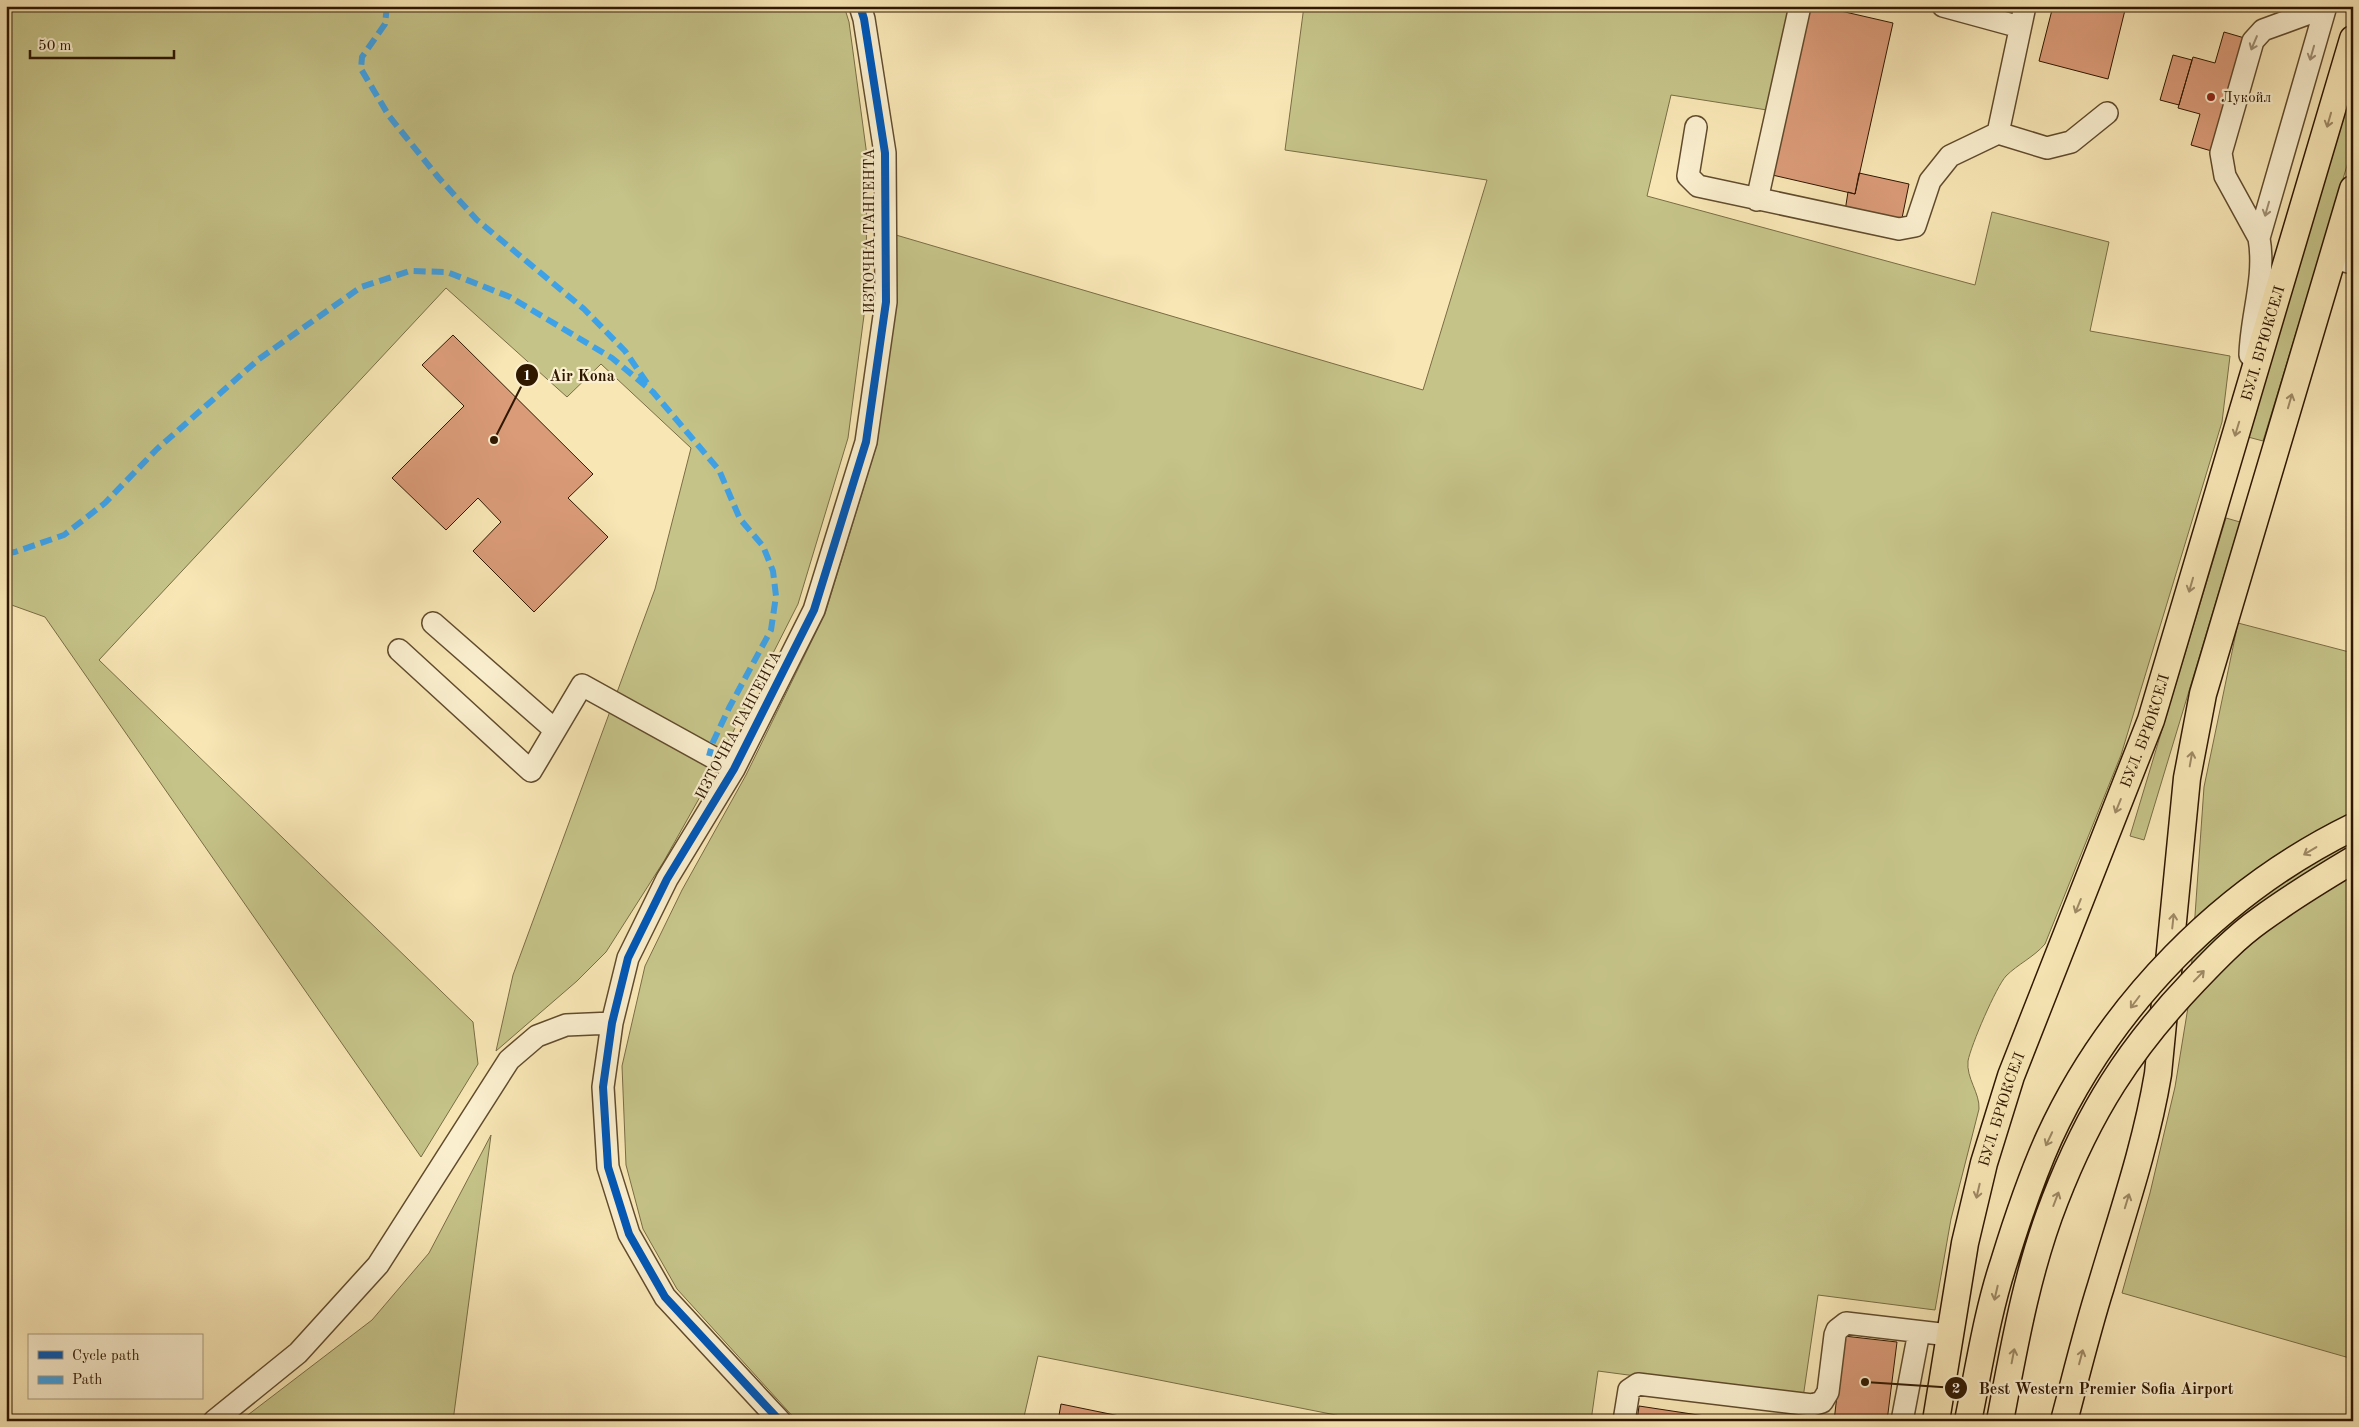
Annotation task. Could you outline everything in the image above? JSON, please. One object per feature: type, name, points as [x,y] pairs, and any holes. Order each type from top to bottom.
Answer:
[{"type":"main road","name":"БУЛ. БРЮКСЕЛ","points":[[1936,1421],[1965,1243],[1984,1163],[2011,1076],[2151,720],[2353,39]]},
{"type":"main road","points":[[2064,1421],[2100,1288],[2136,1173],[2153,1106],[2158,1074],[2187,778],[2203,694],[2342,260],[2353,189]]},
{"type":"main road","points":[[1968,1421],[2003,1264],[2024,1202],[2050,1137],[2094,1058],[2144,990],[2199,933],[2243,896],[2288,864],[2353,827]]},
{"type":"main road","points":[[2000,1421],[2033,1270],[2054,1201],[2078,1145],[2116,1076],[2168,1008],[2230,946],[2259,921],[2304,889],[2353,860]]},
{"type":"street","name":"ИЗТОЧНА ТАНГЕНТА","points":[[780,1421],[665,1297],[629,1234],[608,1167],[603,1087],[612,1023],[628,958],[666,879],[734,769],[814,610],[866,442],[886,302],[885,153],[864,19],[860,6]]},
{"type":"street","points":[[1757,200],[1800,6]]},
{"type":"street","points":[[1943,6],[2020,27]]},
{"type":"street","points":[[1998,133],[2024,6]]},
{"type":"street","points":[[2251,383],[2250,346],[2261,273],[2258,238],[2326,7]]},
{"type":"street","points":[[2258,238],[2225,176],[2221,164],[2221,153],[2253,41],[2262,30],[2326,7]]},
{"type":"street","points":[[1696,128],[1688,176],[1698,186],[1899,229],[1915,226],[1930,181],[1950,156],[1998,133],[2047,148],[2071,142],[2107,114]]},
{"type":"street","points":[[433,623],[555,730]]},
{"type":"street","points":[[399,650],[531,771],[582,685],[734,769]]},
{"type":"street","points":[[214,1421],[298,1353],[378,1265],[509,1060],[538,1036],[566,1025],[612,1023]]},
{"type":"street","points":[[1624,1421],[1629,1390],[1638,1384],[1817,1404],[1822,1402],[1828,1392],[1835,1335],[1841,1326],[1852,1323],[1950,1335]]},
{"type":"street","points":[[1902,1421],[1919,1332]]},
{"type":"shaded area","points":[[6,6],[844,6],[849,22],[867,156],[866,300],[848,438],[798,604],[701,795],[664,861],[606,952],[577,981],[496,1051],[513,975],[655,589],[691,448],[601,364],[567,397],[446,288],[99,660],[473,1022],[478,1064],[421,1157],[45,617],[6,603]]},
{"type":"shaded area","points":[[1304,6],[1791,6],[1767,110],[1671,95],[1647,196],[1975,285],[1992,212],[2109,242],[2090,331],[2230,356],[2222,422],[2121,755],[2045,944],[2006,976],[1984,1017],[1970,1053],[1968,1067],[1979,1103],[1979,1109],[1951,1219],[1935,1310],[1818,1295],[1803,1398],[1598,1371],[1591,1421],[1366,1421],[1038,1356],[1023,1421],[797,1421],[677,1289],[643,1229],[626,1165],[622,1066],[645,966],[682,890],[746,775],[825,614],[877,444],[895,303],[896,235],[1423,390],[1487,180],[1285,150]]},
{"type":"shaded area","points":[[2353,87],[2353,146],[2263,441],[2248,437]]},
{"type":"shaded area","points":[[2226,518],[2240,522],[2144,840],[2130,836]]},
{"type":"shaded area","points":[[2238,623],[2353,653],[2353,1359],[2122,1293],[2150,1193],[2175,1087],[2189,1001],[2204,787]]},
{"type":"shaded area","points":[[491,1135],[453,1421],[240,1421],[372,1320],[429,1253]]},
{"type":"building","points":[[1806,6],[1819,6],[1893,23],[1855,194],[1768,174]]},
{"type":"building","points":[[2053,6],[2126,6],[2108,79],[2039,61]]},
{"type":"building","points":[[2224,32],[2248,39],[2215,152],[2191,145],[2200,114],[2178,108],[2193,57],[2215,63]]},
{"type":"building","points":[[2173,55],[2192,60],[2179,105],[2160,100]]},
{"type":"building","points":[[1859,173],[1909,184],[1901,223],[1845,211],[1848,192],[1855,194]]},
{"type":"building","points":[[453,335],[593,474],[568,498],[608,537],[534,612],[473,551],[501,522],[478,498],[446,530],[392,478],[464,406],[422,365]]},
{"type":"building","points":[[1844,1336],[1897,1342],[1887,1421],[1834,1421]]},
{"type":"building","points":[[1061,1404],[1144,1421],[1058,1421]]},
{"type":"building","points":[[1639,1406],[1738,1421],[1637,1421]]},
{"type":"marked path","points":[[387,6],[385,24],[362,57],[361,69],[389,116],[438,177],[477,220],[584,309],[625,351],[647,383]]},
{"type":"marked path","points":[[6,553],[15,552],[64,535],[105,503],[157,449],[259,359],[361,287],[410,271],[447,272],[510,297],[612,358],[653,392],[719,470],[740,519],[763,546],[773,571],[776,596],[771,630],[729,708],[713,742],[709,756]]},
{"type":"cycle path","points":[[780,1421],[665,1297],[629,1234],[608,1167],[603,1087],[612,1023],[628,958],[667,879],[734,769],[814,610],[866,442],[886,302],[885,153],[864,19],[860,6]]},
{"type":"place","name":"Лукойл","points":[[2211,97]]},
{"type":"place","name":"Air Kona","points":[[494,440]]},
{"type":"place","name":"Best Western Premier Sofia Airport","points":[[1865,1382]]}]
